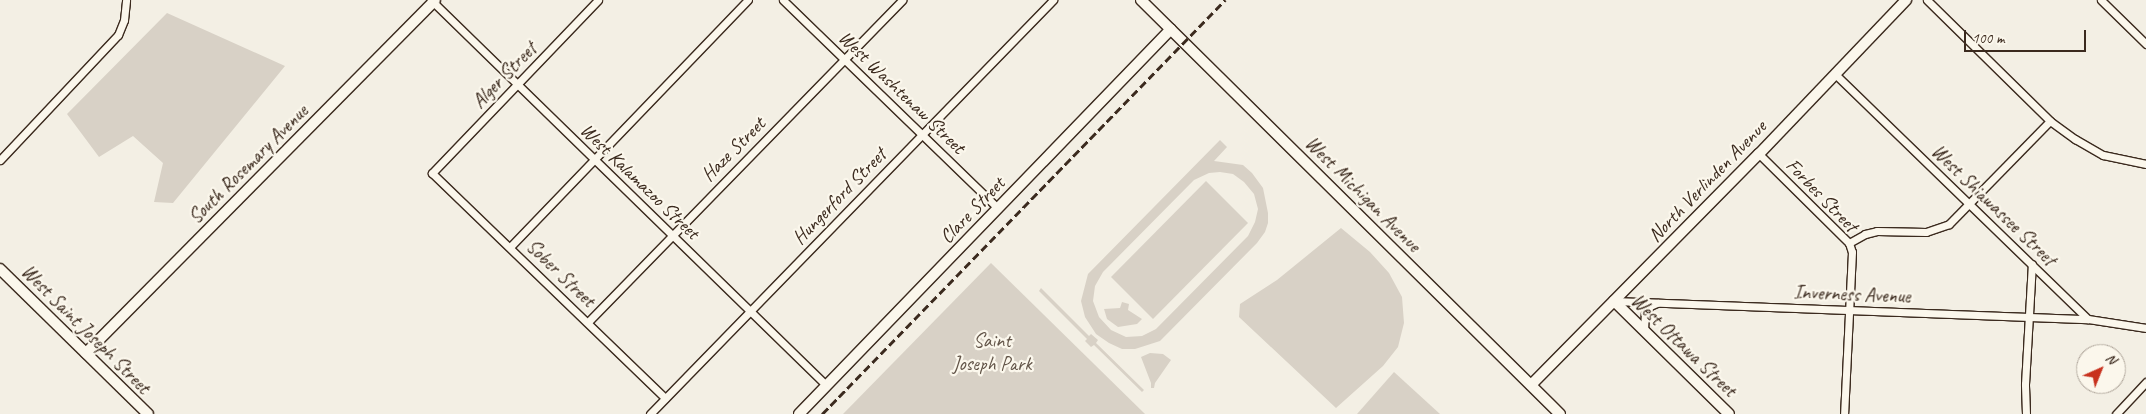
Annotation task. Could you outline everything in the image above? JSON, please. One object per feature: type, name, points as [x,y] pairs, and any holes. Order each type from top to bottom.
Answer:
[{"type":"street","points":[[0,160],[118,36],[124,20],[126,0]]},
{"type":"street","name":"Alger Street","points":[[432,173],[598,0]]},
{"type":"street","points":[[510,247],[748,0]]},
{"type":"street","name":"West Washtenaw Street","points":[[783,0],[998,208]]},
{"type":"street","name":"Haze Street","points":[[588,322],[902,0]]},
{"type":"street","name":"Hungerford Street","points":[[650,414],[1052,0]]},
{"type":"street","name":"West Michigan Avenue","points":[[1141,0],[1560,414]]},
{"type":"street","name":"North Verlinden Avenue","points":[[1531,385],[1759,154],[1906,0]]},
{"type":"street","points":[[1927,0],[2050,122],[2103,155],[2146,164]]},
{"type":"street","points":[[2102,0],[2146,44]]},
{"type":"street","name":"West Kalamazoo Street","points":[[433,1],[826,386]]},
{"type":"street","name":"South Rosemary Avenue","points":[[86,353],[433,1]]},
{"type":"street","name":"Clare Street","points":[[799,414],[1171,30]]},
{"type":"street","name":"West Shiawassee Street","points":[[1835,74],[2088,319]]},
{"type":"street","points":[[1849,243],[1864,234],[1877,231],[1926,232],[1949,224],[1971,204],[2050,122]]},
{"type":"street","name":"Forbes Street","points":[[1759,154],[1849,243],[1852,252],[1844,414]]},
{"type":"street","name":"Sober Street","points":[[432,173],[665,398]]},
{"type":"street","points":[[2026,414],[2024,402],[2032,264]]},
{"type":"street","name":"West Saint Joseph Street","points":[[0,268],[148,414]]},
{"type":"street","name":"Inverness Avenue","points":[[1614,301],[2088,319]]},
{"type":"street","name":"West Ottawa Street","points":[[1614,301],[1729,414]]},
{"type":"street","points":[[1644,330],[1645,313],[1650,306],[1658,302]]},
{"type":"street","points":[[2088,319],[2146,328]]},
{"type":"street","points":[[2116,414],[2146,382]]},
{"type":"green space","points":[[167,13],[285,66],[173,203],[154,202],[163,163],[133,136],[99,157],[67,114]]},
{"type":"green space","points":[[1220,140],[1227,147],[1214,161],[1243,165],[1252,173],[1263,188],[1268,213],[1268,223],[1265,232],[1257,243],[1160,341],[1135,349],[1122,349],[1096,334],[1085,317],[1081,301],[1088,274]],"holes":[[[1209,173],[1233,174],[1244,182],[1254,194],[1258,209],[1255,222],[1248,236],[1156,329],[1142,336],[1126,337],[1111,330],[1099,317],[1093,301],[1095,286],[1103,272],[1194,180]]]},
{"type":"green space","points":[[1206,181],[1248,223],[1153,319],[1111,277]]},
{"type":"green space","points":[[1341,228],[1370,252],[1389,273],[1402,297],[1404,323],[1398,347],[1383,366],[1336,408],[1239,317],[1240,304],[1277,280]]},
{"type":"green space","name":"Saint Joseph Park","points":[[991,263],[1145,414],[843,414]]},
{"type":"green space","points":[[1041,288],[1089,336],[1091,334],[1098,340],[1096,343],[1144,390],[1142,392],[1094,345],[1091,347],[1085,341],[1087,339],[1039,291]]},
{"type":"green space","points":[[1122,302],[1129,304],[1128,310],[1142,319],[1137,324],[1118,327],[1107,319],[1104,309],[1120,308]]},
{"type":"green space","points":[[1150,353],[1163,354],[1171,360],[1155,383],[1154,388],[1151,388],[1151,383],[1141,357]]},
{"type":"green space","points":[[1394,372],[1440,414],[1357,414]]},
{"type":"railway","points":[[822,414],[1225,0]]}]
